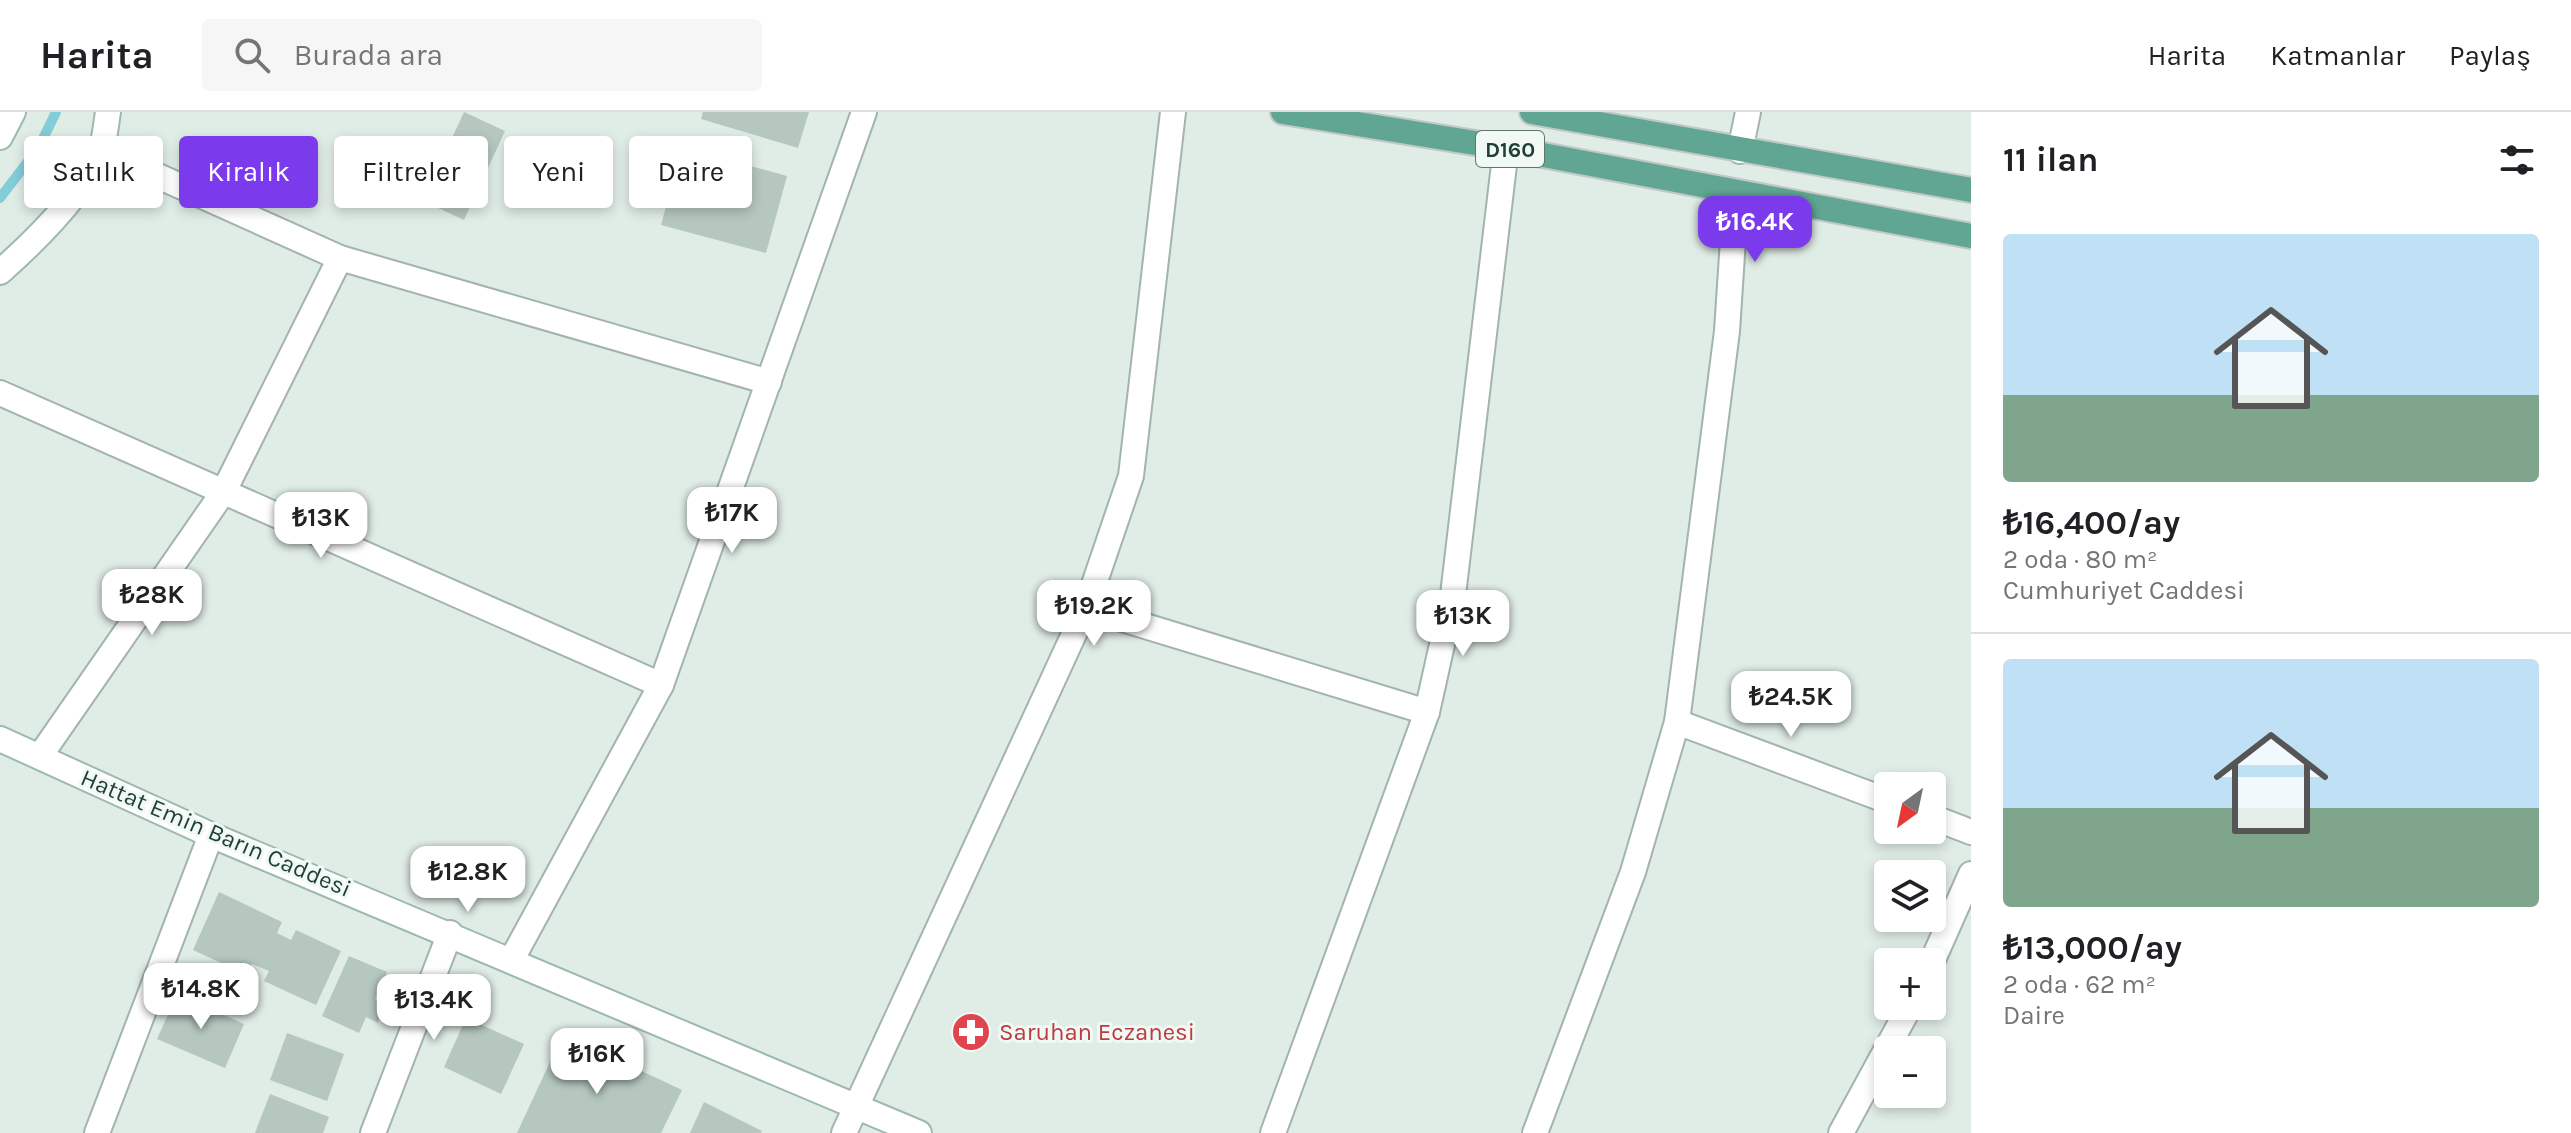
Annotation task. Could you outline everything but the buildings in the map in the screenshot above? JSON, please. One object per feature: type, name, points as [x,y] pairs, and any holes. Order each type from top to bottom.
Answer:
[{"type":"main road","name":"D160","points":[[1283,112],[1506,148],[1736,194],[1971,236]]},
{"type":"main road","name":"D160","points":[[1532,112],[1971,190]]},
{"type":"street","points":[[0,137],[13,112]]},
{"type":"street","points":[[103,136],[108,112]]},
{"type":"street","points":[[512,959],[661,685],[864,112]]},
{"type":"street","points":[[844,1133],[1086,608],[1131,476],[1173,112]]},
{"type":"street","points":[[1740,151],[1748,112]]},
{"type":"street","points":[[1273,1133],[1427,712],[1453,595],[1506,148]]},
{"type":"street","points":[[163,178],[340,258],[769,382]]},
{"type":"street","points":[[1535,1133],[1633,872],[1677,722],[1727,331],[1736,194]]},
{"type":"street","points":[[0,272],[28,248],[62,208]]},
{"type":"street","points":[[40,756],[224,491],[340,258]]},
{"type":"street","points":[[0,393],[661,685]]},
{"type":"street","points":[[1086,608],[1427,712]]},
{"type":"street","points":[[1677,722],[1874,796]]},
{"type":"street","name":"Hattat Emin Barın Caddesi","points":[[0,739],[211,835],[512,959],[919,1133]]},
{"type":"street","points":[[1946,822],[1971,832]]},
{"type":"street","points":[[97,1133],[211,835]]},
{"type":"street","points":[[1938,948],[1971,874]]},
{"type":"street","points":[[373,1133],[450,933]]},
{"type":"street","points":[[1841,1133],[1902,1020]]},
{"type":"waterway","points":[[0,198],[39,147],[56,112]]},
{"type":"place","name":"Saruhan Eczanesi","points":[[971,1032]]}]
